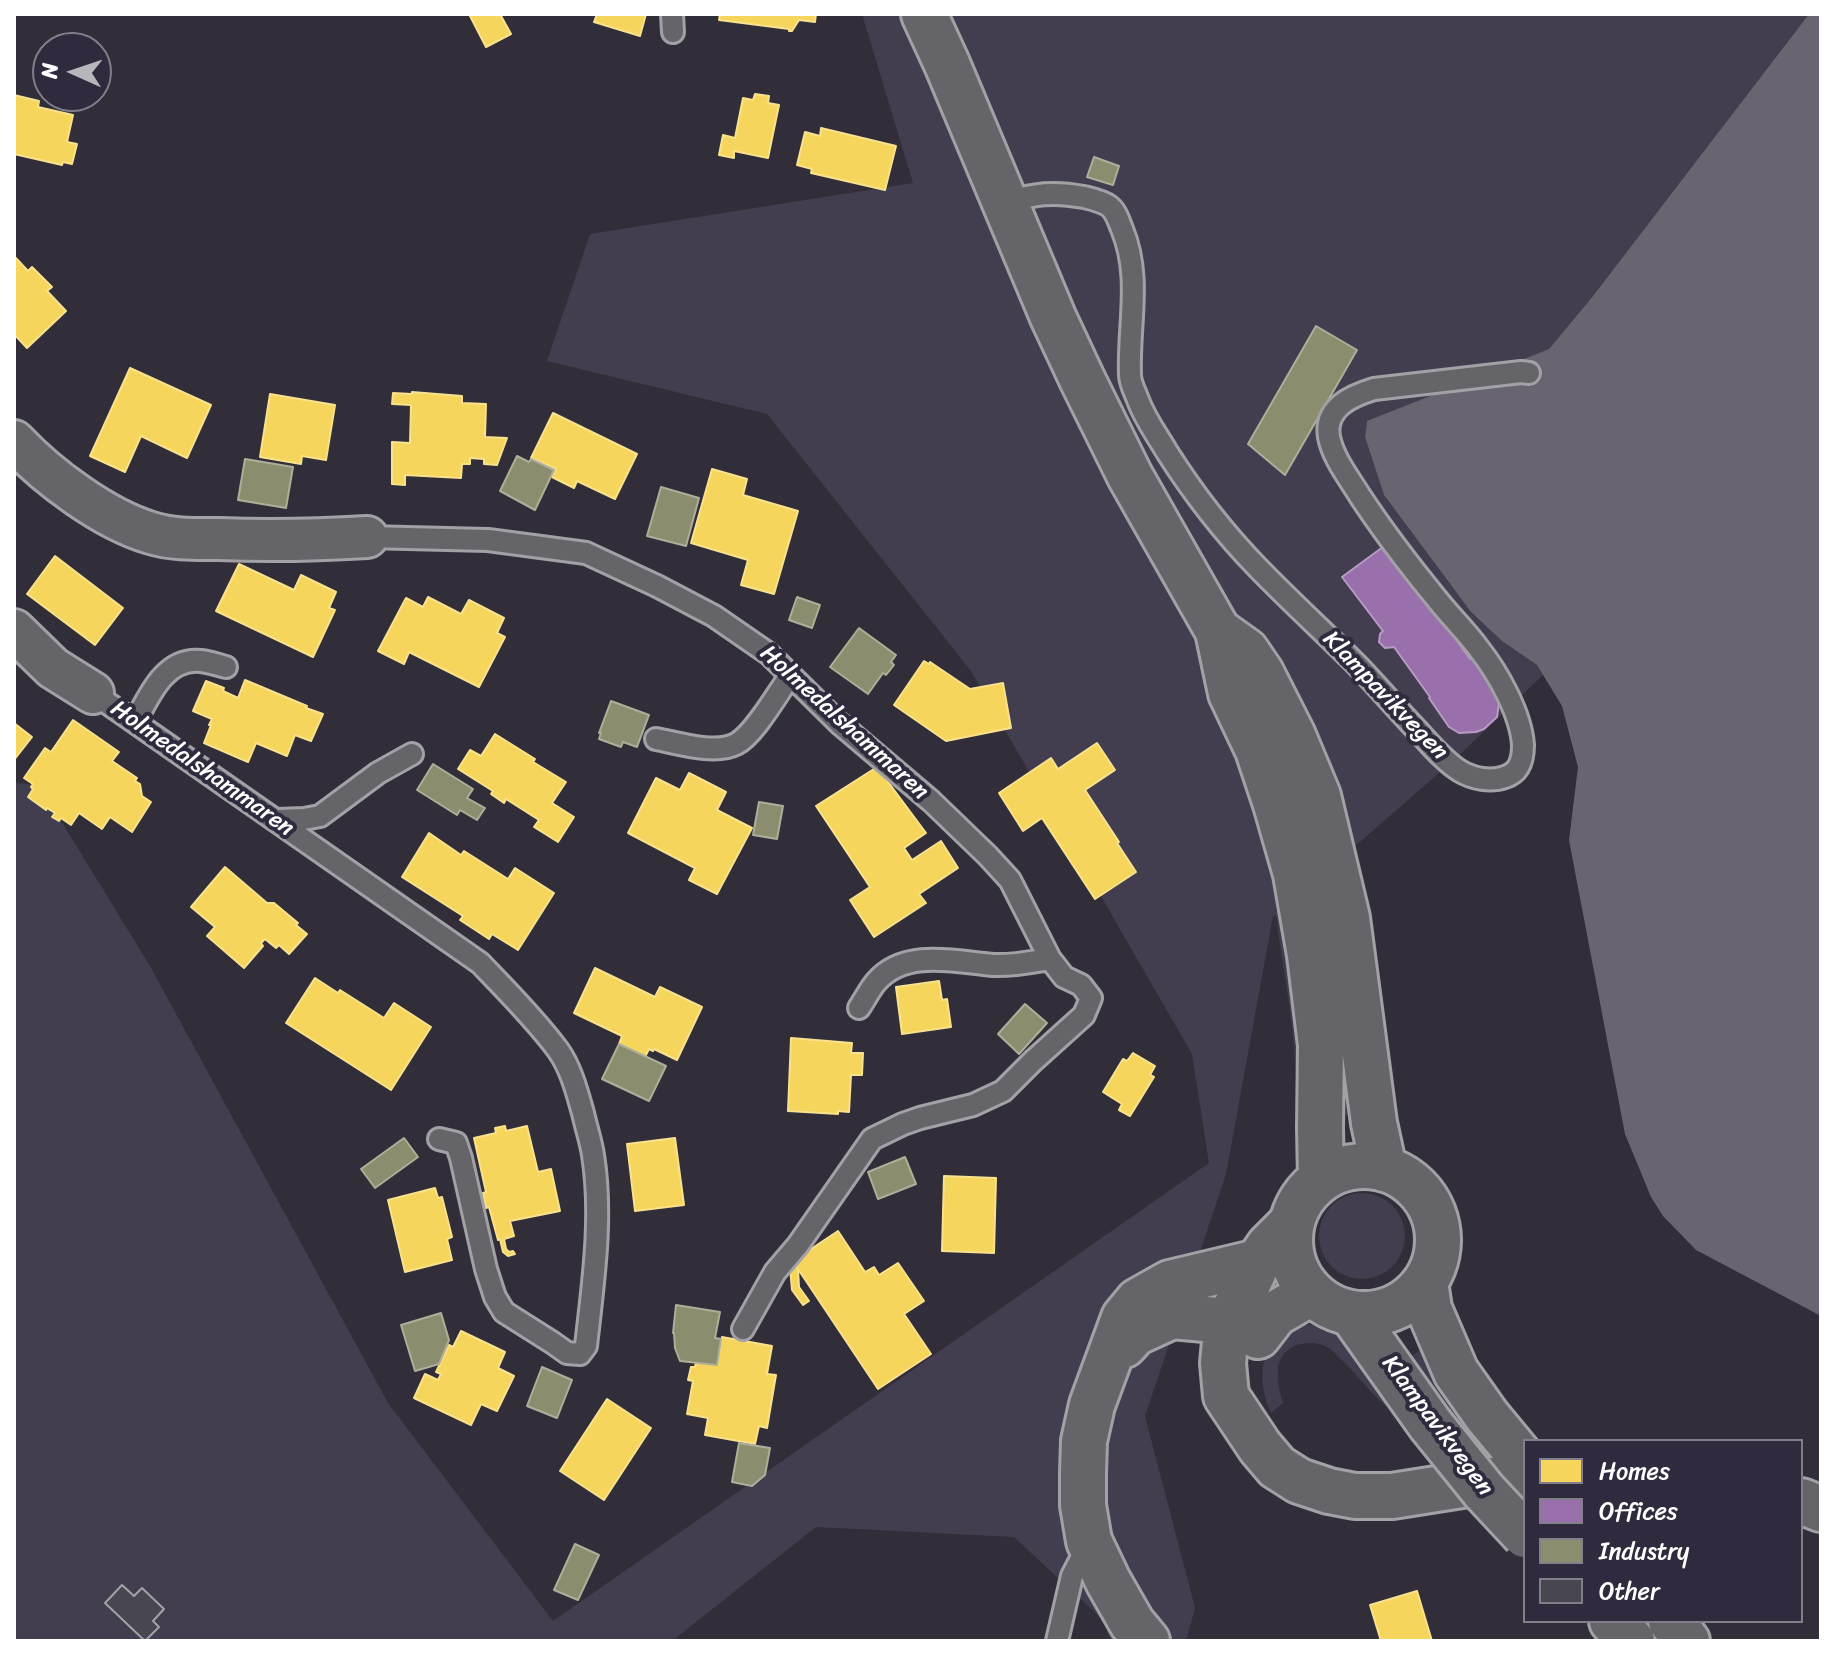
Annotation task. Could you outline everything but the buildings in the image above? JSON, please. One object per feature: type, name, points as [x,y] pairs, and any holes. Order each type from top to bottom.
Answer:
[{"type":"main road","points":[[924,14],[1053,317],[1089,393],[1130,476],[1218,631],[1231,693],[1258,750],[1298,888],[1321,1045],[1321,1179]]},
{"type":"main road","points":[[1218,631],[1246,651],[1261,673],[1293,736],[1318,796],[1347,918],[1374,1123],[1384,1169]]},
{"type":"main road","points":[[1107,1365],[1135,1333],[1172,1316],[1227,1321],[1293,1303],[1330,1307],[1352,1314],[1373,1314],[1393,1309],[1411,1297],[1425,1282],[1434,1266],[1438,1249],[1434,1215],[1426,1199],[1400,1175],[1362,1166],[1341,1169],[1310,1187],[1302,1198],[1291,1224],[1289,1243],[1292,1261],[1300,1278],[1293,1303],[1251,1346],[1243,1392],[1257,1441]]},
{"type":"main road","points":[[1291,1224],[1258,1262],[1227,1321],[1223,1363],[1226,1396],[1277,1467],[1299,1481],[1355,1496],[1392,1496],[1523,1475]]},
{"type":"main road","points":[[1147,1641],[1132,1623],[1089,1541],[1083,1505],[1084,1441],[1092,1405],[1124,1318],[1138,1301],[1170,1283],[1258,1262]]},
{"type":"main road","name":"Klampavikvegen","points":[[1425,1282],[1429,1309],[1456,1372],[1523,1460]]},
{"type":"main road","name":"Klampavikvegen","points":[[1352,1314],[1430,1424],[1484,1491],[1523,1533]]},
{"type":"main road","points":[[1614,1623],[1632,1641]]},
{"type":"main road","points":[[1673,1623],[1687,1641]]},
{"type":"street","name":"Holmedalshammaren","points":[[14,441],[28,479],[152,533],[175,538],[258,541],[367,537]]},
{"type":"street","name":"Holmedalshammaren","points":[[14,630],[53,668],[93,693]]},
{"type":"lane","name":"Klampavikvegen","points":[[1005,202],[1052,192],[1095,200],[1110,207],[1127,241],[1132,267],[1134,293],[1130,378],[1143,413],[1174,462],[1203,504],[1256,566],[1359,667],[1438,753],[1461,772],[1490,780],[1513,774],[1521,764],[1522,735],[1514,710],[1480,649],[1437,600],[1380,526],[1341,466],[1329,436],[1330,421],[1342,403],[1355,394],[1374,389],[1529,373]]},
{"type":"lane","name":"Holmedalshammaren","points":[[367,537],[488,540],[586,553],[714,616],[769,654],[839,723],[931,801],[988,856],[1010,880],[1050,959],[1064,977],[1081,985],[1091,998],[1084,1015],[1003,1091],[973,1105],[903,1124],[872,1139],[798,1245],[775,1272],[743,1329]]},
{"type":"lane","points":[[135,722],[157,681],[174,667],[190,661],[226,667]]},
{"type":"lane","points":[[656,739],[698,747],[734,745],[747,736],[790,676]]},
{"type":"lane","name":"Holmedalshammaren","points":[[93,693],[480,963],[559,1051],[580,1100],[593,1154],[595,1181],[597,1252],[586,1346],[580,1354],[567,1353],[504,1312],[495,1297],[486,1269],[456,1143],[439,1139]]},
{"type":"lane","points":[[278,820],[320,816],[378,773],[412,754]]},
{"type":"lane","points":[[859,1008],[878,979],[895,968],[915,961],[958,960],[1016,965],[1050,959]]},
{"type":"lane","points":[[1057,1641],[1072,1576],[1089,1541]]},
{"type":"shaded area","points":[[862,14],[1809,14],[1549,349],[1367,422],[1365,437],[1384,495],[1471,612],[1502,641],[1537,665],[1543,675],[1454,760],[1324,873],[1357,1113],[1338,1116],[1303,1014],[1299,1146],[1292,1023],[1276,915],[1273,916],[1226,1174],[1145,1416],[1195,1608],[1186,1641],[1111,1641],[1102,1619],[1014,1537],[816,1527],[672,1641],[14,1641],[14,783],[39,785],[150,966],[388,1403],[553,1621],[1209,1163],[1192,1054],[971,671],[767,414],[547,361],[590,234],[913,183]]},
{"type":"shaded area","points":[[1809,14],[1821,14],[1821,1316],[1696,1250],[1663,1216],[1651,1197],[1625,1134],[1569,840],[1578,767],[1562,706],[1537,665],[1502,641],[1471,612],[1384,495],[1365,437],[1367,421],[1549,349]]},
{"type":"shaded area","points":[[1362,1193],[1386,1200],[1398,1212],[1405,1236],[1398,1260],[1386,1272],[1362,1279],[1338,1272],[1326,1260],[1319,1236],[1326,1212],[1338,1200]]},
{"type":"shaded area","points":[[1298,1325],[1323,1326],[1347,1341],[1366,1363],[1398,1415],[1332,1350],[1309,1343],[1293,1347],[1283,1355],[1278,1375],[1283,1403],[1271,1413],[1263,1386],[1264,1362],[1276,1340]]},
{"type":"shaded area","points":[[1425,1347],[1523,1481],[1523,1509],[1500,1486],[1408,1359]]}]
